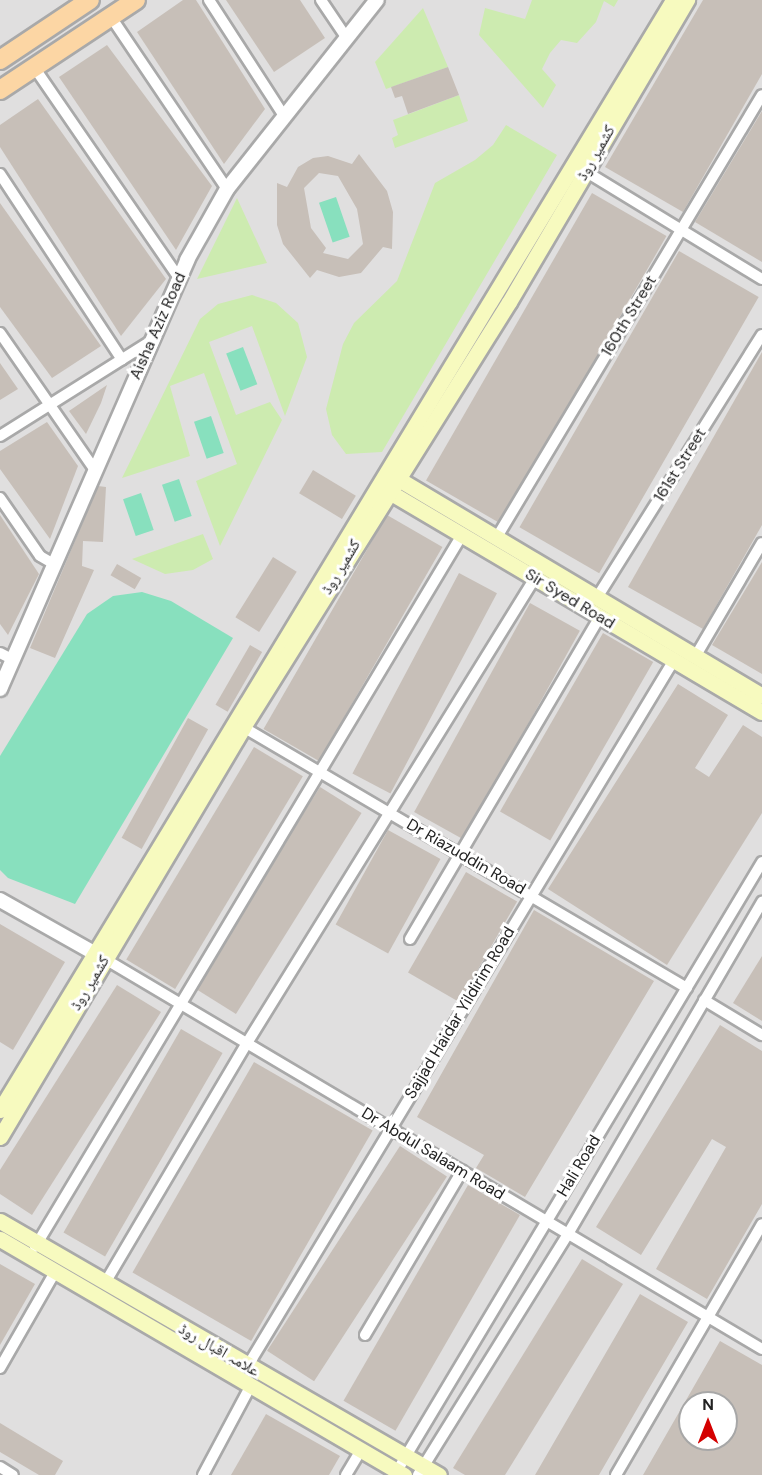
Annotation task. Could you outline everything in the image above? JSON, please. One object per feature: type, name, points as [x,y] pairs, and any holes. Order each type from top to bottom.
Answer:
[{"type":"main road","points":[[0,60],[90,0]]},
{"type":"main road","points":[[0,90],[136,0]]},
{"type":"main road","name":"کشمیر روڈ","points":[[580,168],[673,0]]},
{"type":"main road","name":"کشمیر روڈ","points":[[0,1137],[100,956],[383,488],[580,168],[687,0]]},
{"type":"main road","name":"Sir Syed Road","points":[[392,475],[497,537],[535,578],[600,617],[695,657],[762,696]]},
{"type":"main road","name":"کشمیر روڈ","points":[[0,1110],[100,956],[243,727],[383,488]]},
{"type":"main road","name":"Sir Syed Road","points":[[383,488],[462,535],[512,555],[598,596],[652,639],[674,660],[762,712]]},
{"type":"main road","name":"علامہ اقبال روڈ","points":[[0,1221],[55,1272],[249,1389],[400,1473]]},
{"type":"main road","name":"علامہ اقبال روڈ","points":[[0,1239],[33,1250],[105,1283],[405,1456],[421,1470],[440,1475]]},
{"type":"street","points":[[209,0],[284,116]]},
{"type":"street","points":[[321,0],[346,37]]},
{"type":"street","name":"Aisha Aziz Road","points":[[0,689],[6,656],[54,564],[179,278],[226,189],[377,0]]},
{"type":"street","points":[[111,16],[226,189]]},
{"type":"street","points":[[34,67],[179,278]]},
{"type":"street","name":"160th Street","points":[[497,537],[762,96]]},
{"type":"street","points":[[580,168],[762,279]]},
{"type":"street","points":[[0,174],[122,360]]},
{"type":"street","points":[[0,333],[94,470]]},
{"type":"street","name":"161st Street","points":[[598,596],[762,335]]},
{"type":"street","points":[[0,436],[151,341]]},
{"type":"street","points":[[0,498],[40,556],[54,564]]},
{"type":"street","points":[[33,1250],[182,1004],[317,770],[462,535]]},
{"type":"street","points":[[695,657],[762,543]]},
{"type":"street","points":[[105,1283],[247,1043],[535,578]]},
{"type":"street","points":[[410,939],[600,617]]},
{"type":"street","name":"Sajjad Haidar Yildirim Road","points":[[248,1367],[674,660]]},
{"type":"street","name":"Dr Riazuddin Road","points":[[243,727],[706,996]]},
{"type":"street","name":"Hali Road","points":[[400,1473],[405,1456],[762,862]]},
{"type":"street","points":[[0,900],[100,956]]},
{"type":"street","name":"Hali Road","points":[[421,1470],[568,1234],[762,902]]},
{"type":"street","name":"Dr Abdul Salaam Road","points":[[100,956],[762,1349]]},
{"type":"street","points":[[706,996],[762,1035]]},
{"type":"street","points":[[679,1000],[697,1012]]},
{"type":"street","points":[[365,1335],[462,1171]]},
{"type":"street","points":[[616,1475],[762,1224]]},
{"type":"street","points":[[0,1368],[55,1272]]},
{"type":"street","points":[[203,1475],[249,1389]]},
{"type":"street","points":[[346,1475],[361,1450]]},
{"type":"street","points":[[0,1467],[13,1475]]},
{"type":"shaded area","points":[[0,0],[762,0],[762,1475],[0,1475]]},
{"type":"green space","points":[[532,0],[618,0],[614,7],[604,1],[596,22],[577,43],[561,40],[550,53],[542,69],[556,85],[543,108],[479,35],[485,8],[525,19]]},
{"type":"green space","points":[[423,8],[448,67],[386,89],[375,62]]},
{"type":"green space","points":[[459,95],[468,121],[395,148],[392,138],[398,135],[393,120]]},
{"type":"green space","points":[[506,125],[557,155],[382,452],[346,454],[332,435],[326,409],[343,344],[354,323],[397,281],[435,183],[475,160],[493,145]]},
{"type":"green space","points":[[336,197],[350,237],[333,243],[319,203]]},
{"type":"green space","points":[[237,198],[267,263],[197,279]]},
{"type":"green space","points":[[252,295],[276,303],[298,323],[307,357],[285,416],[252,326],[209,342],[236,415],[270,402],[282,420],[220,546],[196,481],[237,464],[204,373],[170,386],[190,456],[122,478],[200,319],[218,304]]},
{"type":"green space","points":[[243,347],[257,384],[241,391],[226,353]]},
{"type":"green space","points":[[211,416],[224,453],[207,459],[194,422]]},
{"type":"green space","points":[[179,479],[192,516],[175,522],[162,485]]},
{"type":"green space","points":[[141,493],[154,530],[136,536],[123,499]]},
{"type":"green space","points":[[203,534],[213,559],[193,570],[165,574],[132,559]]},
{"type":"green space","points":[[142,592],[171,601],[233,638],[75,904],[8,878],[0,870],[0,756],[87,614],[113,596]]},
{"type":"building","points":[[183,0],[196,0],[265,109],[224,164],[137,32]]},
{"type":"building","points":[[226,0],[300,0],[325,38],[274,72]]},
{"type":"building","points":[[703,0],[762,0],[762,74],[683,212],[605,167]]},
{"type":"building","points":[[107,45],[212,186],[176,250],[59,77]]},
{"type":"building","points":[[448,67],[459,95],[408,114],[402,96],[395,98],[391,87]]},
{"type":"building","points":[[38,99],[166,279],[121,336],[0,147],[0,125]]},
{"type":"building","points":[[762,111],[762,262],[695,222]]},
{"type":"building","points":[[359,154],[387,191],[393,212],[392,249],[383,247],[361,273],[339,277],[317,270],[310,278],[283,244],[277,225],[277,183],[287,187],[298,167],[313,158],[328,156],[352,164]],"holes":[[[319,173],[338,176],[357,209],[363,244],[348,259],[323,253],[326,248],[311,228],[304,188]]]},
{"type":"building","points":[[592,193],[666,236],[500,524],[426,481]]},
{"type":"building","points":[[0,203],[101,346],[52,378],[0,307]]},
{"type":"building","points":[[679,251],[759,297],[599,573],[520,527]]},
{"type":"building","points":[[762,352],[762,525],[703,629],[628,587]]},
{"type":"building","points":[[0,363],[18,389],[0,400]]},
{"type":"building","points":[[107,385],[101,403],[86,434],[69,411]]},
{"type":"building","points":[[47,422],[78,466],[50,539],[0,469],[0,451]]},
{"type":"building","points":[[313,470],[356,496],[342,519],[299,493]]},
{"type":"building","points":[[98,486],[106,487],[103,542],[83,541],[82,566],[94,570],[55,658],[30,648]]},
{"type":"building","points":[[0,515],[39,574],[8,635],[0,624]]},
{"type":"building","points":[[387,515],[442,547],[319,761],[264,729]]},
{"type":"building","points":[[273,557],[297,572],[259,632],[235,617]]},
{"type":"building","points":[[762,562],[762,674],[712,645]]},
{"type":"building","points":[[117,564],[141,578],[135,589],[110,575]]},
{"type":"building","points":[[459,573],[497,593],[390,794],[352,773]]},
{"type":"building","points":[[530,603],[580,631],[464,840],[414,812]]},
{"type":"building","points":[[603,633],[653,662],[550,840],[500,811]]},
{"type":"building","points":[[250,645],[262,652],[228,712],[216,705]]},
{"type":"building","points":[[678,684],[728,715],[695,768],[709,777],[743,725],[762,737],[762,813],[667,965],[548,889]]},
{"type":"building","points":[[188,718],[208,729],[142,849],[122,838]]},
{"type":"building","points":[[254,747],[303,776],[175,989],[126,960]]},
{"type":"building","points":[[320,787],[362,813],[236,1014],[194,988]]},
{"type":"building","points":[[388,830],[440,859],[388,954],[336,924]]},
{"type":"building","points":[[466,872],[517,902],[459,1002],[408,972]]},
{"type":"building","points":[[534,910],[654,981],[525,1197],[476,1168],[484,1155],[417,1117]]},
{"type":"building","points":[[0,924],[65,962],[13,1050],[0,1042]]},
{"type":"building","points":[[762,956],[762,1021],[733,1003]]},
{"type":"building","points":[[117,985],[161,1012],[32,1215],[0,1194],[0,1170]]},
{"type":"building","points":[[720,1025],[762,1051],[762,1204],[707,1299],[656,1269],[726,1147],[712,1139],[641,1255],[596,1227]]},
{"type":"building","points":[[181,1029],[223,1053],[105,1257],[64,1233]]},
{"type":"building","points":[[254,1062],[373,1130],[251,1341],[132,1272]]},
{"type":"building","points":[[400,1146],[447,1176],[314,1381],[267,1351]]},
{"type":"building","points":[[468,1185],[520,1215],[395,1431],[344,1401]]},
{"type":"building","points":[[582,1259],[623,1284],[505,1475],[465,1475],[453,1468]]},
{"type":"building","points":[[0,1264],[35,1284],[0,1345]]},
{"type":"building","points":[[640,1294],[688,1322],[599,1475],[535,1475]]},
{"type":"building","points":[[720,1341],[762,1365],[762,1475],[643,1475],[678,1414],[678,1451],[738,1451],[738,1391],[691,1391]]},
{"type":"building","points":[[266,1414],[340,1456],[329,1475],[231,1475]]},
{"type":"building","points":[[0,1423],[63,1461],[55,1475],[39,1475],[0,1452]]}]
